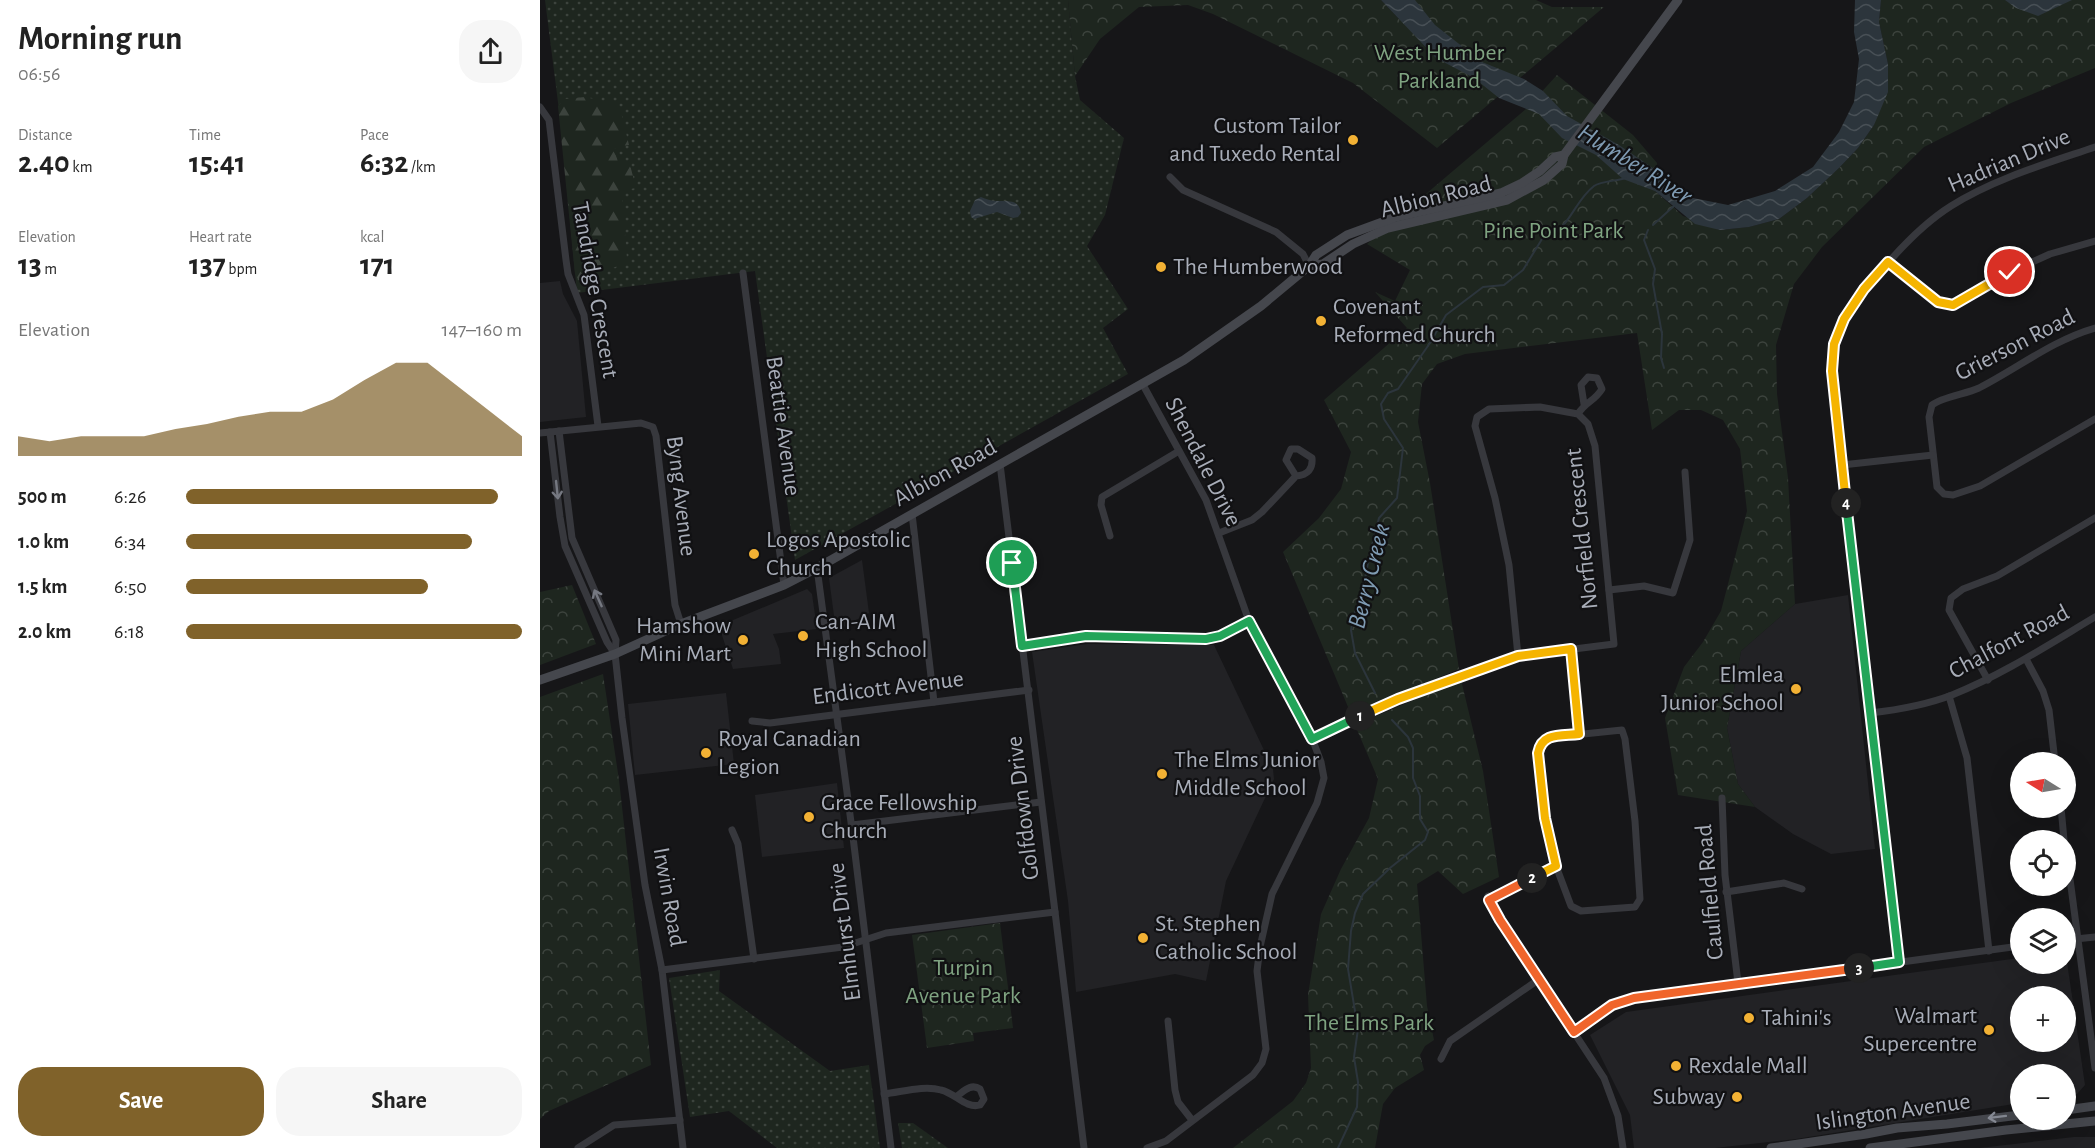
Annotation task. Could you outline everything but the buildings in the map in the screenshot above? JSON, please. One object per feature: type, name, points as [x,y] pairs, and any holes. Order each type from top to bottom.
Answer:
[{"type":"main road","name":"Albion Road","points":[[540,680],[615,654],[681,624],[784,585],[817,568],[1184,360],[1261,306],[1309,266],[1316,255],[1347,235],[1396,216],[1501,193],[1531,177],[1555,157],[1563,155],[1678,0]]},
{"type":"main road","points":[[2076,1109],[2095,1106]]},
{"type":"main road","name":"Islington Avenue","points":[[1771,1148],[1897,1128],[2010,1116]]},
{"type":"main road","name":"Islington Avenue","points":[[1870,1148],[1946,1143],[2095,1121]]},
{"type":"main road","points":[[1946,1143],[1947,1124]]},
{"type":"main road","points":[[1934,1125],[1934,1144]]},
{"type":"street","name":"Tandridge Crescent","points":[[540,107],[549,120],[568,274],[584,315],[598,426]]},
{"type":"street","name":"Hadrian Drive","points":[[1899,962],[1832,371],[1834,344],[1844,319],[1864,289],[1917,232],[1952,205],[2019,174],[2095,147]]},
{"type":"street","points":[[1170,177],[1183,190],[1276,232],[1303,254],[1309,266]]},
{"type":"street","points":[[1888,262],[1938,302],[1953,305],[2010,272],[2050,254],[2095,241]]},
{"type":"street","name":"Beattie Avenue","points":[[743,273],[784,585]]},
{"type":"street","name":"Grierson Road","points":[[2095,328],[2059,342],[1971,392],[1935,402],[1929,412],[1937,487],[1944,495],[1953,495],[1980,486],[2095,419]]},
{"type":"street","name":"Shendale Drive","points":[[1142,383],[1206,500],[1249,621],[1312,739],[1322,762],[1324,778],[1317,803],[1272,894],[1260,947],[1257,971],[1266,1049],[1262,1064],[1253,1075],[1166,1141],[1148,1148]]},
{"type":"street","points":[[1578,414],[1584,404]]},
{"type":"street","name":"Norfield Crescent","points":[[1312,739],[1398,699],[1518,656],[1614,644],[1595,446],[1588,424],[1578,414],[1540,407],[1489,409],[1477,417],[1475,426],[1495,498],[1509,565],[1518,656]]},
{"type":"street","name":"Byng Avenue","points":[[598,426],[641,423],[653,427],[656,436],[675,604],[681,624]]},
{"type":"street","points":[[540,433],[598,426]]},
{"type":"street","name":"Irwin Road","points":[[560,431],[572,538],[616,640],[615,654],[622,718],[645,885],[662,970],[683,1148]]},
{"type":"street","points":[[550,432],[565,546],[607,642],[615,654]]},
{"type":"street","points":[[1110,536],[1101,505],[1102,497],[1179,451]]},
{"type":"street","points":[[1842,465],[1933,454]]},
{"type":"street","name":"Golfdown Drive","points":[[1000,464],[1084,1148]]},
{"type":"street","points":[[1608,590],[1644,586],[1673,593],[1690,540],[1685,472]]},
{"type":"street","points":[[1219,533],[1252,520],[1296,476]]},
{"type":"street","points":[[912,514],[934,702]]},
{"type":"street","points":[[1988,680],[1949,610],[1951,598],[1997,576],[2095,518]]},
{"type":"street","name":"Elmhurst Drive","points":[[817,568],[852,825],[891,1148]]},
{"type":"street","name":"Chalfont Road","points":[[1870,713],[1893,710],[1949,696],[1988,680],[2095,618]]},
{"type":"street","points":[[1022,646],[1086,636],[1206,639],[1220,636],[1249,621]]},
{"type":"street","points":[[1571,649],[1579,734]]},
{"type":"street","points":[[2026,658],[2043,691],[2049,710],[2054,752]]},
{"type":"street","name":"Endicott Avenue","points":[[753,721],[770,723],[1029,690]]},
{"type":"street","points":[[1949,696],[1966,758],[1989,951]]},
{"type":"street","points":[[1622,730],[1625,739],[1633,800],[1640,899],[1635,907],[1581,911],[1571,906],[1556,866],[1545,818],[1539,744],[1545,738],[1579,734],[1622,730]]},
{"type":"street","name":"Caulfield Road","points":[[1722,798],[1726,892],[1738,983]]},
{"type":"street","points":[[852,825],[1041,802]]},
{"type":"street","points":[[732,830],[738,844],[754,959]]},
{"type":"street","points":[[1556,866],[1489,898],[1500,920],[1538,980],[1604,1078],[1618,1116],[1623,1148]]},
{"type":"street","points":[[1726,892],[1784,883],[1802,889]]},
{"type":"street","points":[[2072,896],[2095,1068]]},
{"type":"street","points":[[662,970],[843,947],[886,933],[1055,912]]},
{"type":"street","points":[[2077,939],[2095,937]]},
{"type":"street","points":[[1574,1032],[1612,1005],[1634,998],[2010,948]]},
{"type":"street","points":[[1441,1059],[1450,1041],[1538,980]]},
{"type":"street","points":[[1168,1021],[1175,1090],[1178,1102],[1192,1120]]},
{"type":"street","points":[[884,1094],[929,1088],[957,1096]]},
{"type":"street","points":[[578,1148],[614,1125],[680,1120]]},
{"type":"shaded area","points":[[560,281],[563,294],[577,321],[586,417],[540,422],[540,283]]},
{"type":"shaded area","points":[[862,560],[869,613],[836,631],[829,578]]},
{"type":"shaded area","points":[[807,589],[812,594],[817,629],[773,634],[779,649],[781,664],[733,669],[719,626]]},
{"type":"shaded area","name":"Elmlea Junior School","points":[[1848,595],[1875,849],[1831,854],[1793,834],[1755,807],[1738,784],[1727,728],[1741,651],[1795,604]]},
{"type":"shaded area","name":"The Elms Junior Middle School","points":[[1087,644],[1214,645],[1273,769],[1274,779],[1226,881],[1206,981],[1175,974],[1076,992],[1068,901],[1032,652]]},
{"type":"shaded area","points":[[726,693],[734,764],[635,775],[628,704]]},
{"type":"shaded area","points":[[837,783],[844,848],[762,857],[755,795]]},
{"type":"shaded area","points":[[2010,959],[2010,974],[2069,974],[2071,986],[2010,986],[2010,1052],[2076,1052],[2076,1023],[2085,1085],[2076,1094],[2076,1064],[2010,1064],[2010,1105],[1796,1139],[1715,1148],[1634,1148],[1630,1115],[1590,1035],[1626,1012]]},
{"type":"shaded area","points":[[2074,1137],[2095,1137],[2095,1148],[1979,1148]]},
{"type":"green space","points":[[545,0],[1068,0],[1075,76],[1080,100],[1124,138],[1105,215],[1087,246],[1128,309],[1103,328],[1128,374],[795,560],[755,271],[577,293],[561,126]]},
{"type":"green space","name":"West Humber Parkland","points":[[1068,0],[1381,0],[1400,20],[1404,0],[1536,0],[1552,7],[1604,7],[1437,148],[1353,83],[1213,14],[1188,5],[1139,7],[1100,39],[1075,76]]},
{"type":"green space","name":"Pine Point Park","points":[[1881,0],[2095,0],[2095,68],[2011,103],[1924,147],[1822,247],[1794,284],[1776,345],[1777,394],[1788,478],[1795,604],[1741,651],[1727,728],[1738,784],[1755,807],[1678,795],[1665,718],[1684,667],[1703,642],[1721,611],[1747,511],[1740,449],[1723,420],[1701,410],[1679,410],[1652,430],[1637,333],[1465,354],[1437,364],[1422,384],[1418,422],[1430,483],[1459,669],[1351,714],[1283,552],[1319,518],[1341,489],[1351,452],[1324,400],[1407,328],[1375,292],[1395,301],[1410,270],[1367,244],[1526,109],[1557,75],[1633,135],[1657,163],[1655,191],[1683,216],[1720,230],[1749,227],[1779,219],[1807,198],[1839,168],[1858,148],[1874,125],[1888,64],[1879,22]]},
{"type":"green space","points":[[585,97],[617,104],[629,145],[614,149],[618,162],[629,161],[636,188],[622,195],[627,259],[623,264],[605,271],[587,284],[580,282],[575,274],[558,106],[565,99]]},
{"type":"green space","points":[[572,585],[596,644],[540,665],[540,592]]},
{"type":"green space","points":[[603,674],[619,780],[651,1065],[549,1111],[540,1119],[540,697]]},
{"type":"green space","name":"The Elms Park","points":[[1461,680],[1483,771],[1499,877],[1463,894],[1438,871],[1417,884],[1427,1006],[1434,1040],[1425,1046],[1420,1055],[1424,1070],[1395,1088],[1383,1104],[1375,1148],[1233,1148],[1293,1101],[1306,1083],[1311,1068],[1308,995],[1321,914],[1341,869],[1369,818],[1378,779],[1355,725]]},
{"type":"green space","name":"Turpin Avenue Park","points":[[1000,923],[1013,1028],[973,1033],[974,1041],[927,1048],[912,935]]},
{"type":"green space","points":[[720,970],[719,991],[830,1071],[869,1065],[880,1148],[777,1148],[729,1111],[690,1117],[669,978]]},
{"type":"green space","points":[[898,1123],[913,1123],[948,1148],[902,1148]]},
{"type":"water","name":"Humber River","points":[[1381,0],[1415,0],[1435,25],[1482,62],[1524,79],[1543,91],[1567,116],[1619,145],[1663,175],[1676,190],[1688,197],[1728,205],[1775,191],[1813,167],[1839,132],[1854,102],[1859,59],[1854,32],[1855,0],[1881,0],[1879,22],[1888,64],[1888,92],[1874,125],[1858,148],[1807,198],[1779,219],[1749,227],[1720,230],[1695,224],[1655,191],[1623,179],[1596,155],[1562,138],[1539,114],[1499,98],[1474,78],[1436,58]]},
{"type":"water","points":[[2005,0],[2072,0],[2038,16],[2016,8]]},
{"type":"water","points":[[981,197],[993,201],[1015,203],[1021,213],[1018,217],[1013,218],[997,212],[974,219],[970,211],[975,200]]},
{"type":"waterway","name":"Berry Creek","points":[[1375,693],[1355,653],[1351,630],[1354,614],[1361,601],[1379,518],[1397,498],[1403,448],[1384,419],[1381,404],[1388,393],[1398,389],[1430,343],[1446,315],[1483,287],[1504,285],[1523,270],[1542,239],[1559,230],[1594,186],[1626,178]]},
{"type":"waterway","name":"Humber River","points":[[1653,225],[1675,205]]},
{"type":"waterway","points":[[1648,230],[1644,240],[1655,269],[1653,284],[1662,334],[1661,358],[1664,368]]},
{"type":"waterway","name":"Berry Creek","points":[[1338,1148],[1357,1107],[1358,1082],[1354,1057],[1358,1029],[1348,969],[1355,913],[1363,894],[1390,868],[1425,840],[1428,832],[1420,819],[1420,796],[1413,778],[1413,748],[1408,737],[1392,720]]},
{"type":"place","name":"Custom Tailor and Tuxedo Rental","points":[[1353,140]]},
{"type":"place","name":"The Humberwood","points":[[1161,267]]},
{"type":"place","name":"Covenant Reformed Church","points":[[1321,321]]},
{"type":"place","name":"Logos Apostolic Church","points":[[754,554]]},
{"type":"place","name":"Can-AIM High School","points":[[803,636]]},
{"type":"place","name":"Hamshow Mini Mart","points":[[743,640]]},
{"type":"place","name":"Elmlea Junior School","points":[[1796,689]]},
{"type":"place","name":"Royal Canadian Legion","points":[[706,753]]},
{"type":"place","name":"The Elms Junior Middle School","points":[[1162,774]]},
{"type":"place","name":"Grace Fellowship Church","points":[[809,817]]},
{"type":"place","name":"St. Stephen Catholic School","points":[[1143,938]]},
{"type":"place","name":"Tahini's","points":[[1749,1018]]},
{"type":"place","name":"Walmart Supercentre","points":[[1989,1030]]},
{"type":"place","name":"Rexdale Mall","points":[[1676,1066]]},
{"type":"place","name":"Subway","points":[[1737,1097]]},
{"type":"route","points":[[1012,563],[1022,646],[1086,636],[1206,639],[1220,636],[1249,621],[1312,739],[1398,699],[1518,656],[1571,649],[1579,734],[1545,738],[1539,744],[1538,753],[1545,818],[1556,866],[1489,900],[1538,980],[1574,1032],[1612,1005],[1634,998],[1899,962],[1832,371],[1834,344],[1844,319],[1864,289],[1888,262],[1938,302],[1953,305],[2010,272]]}]
